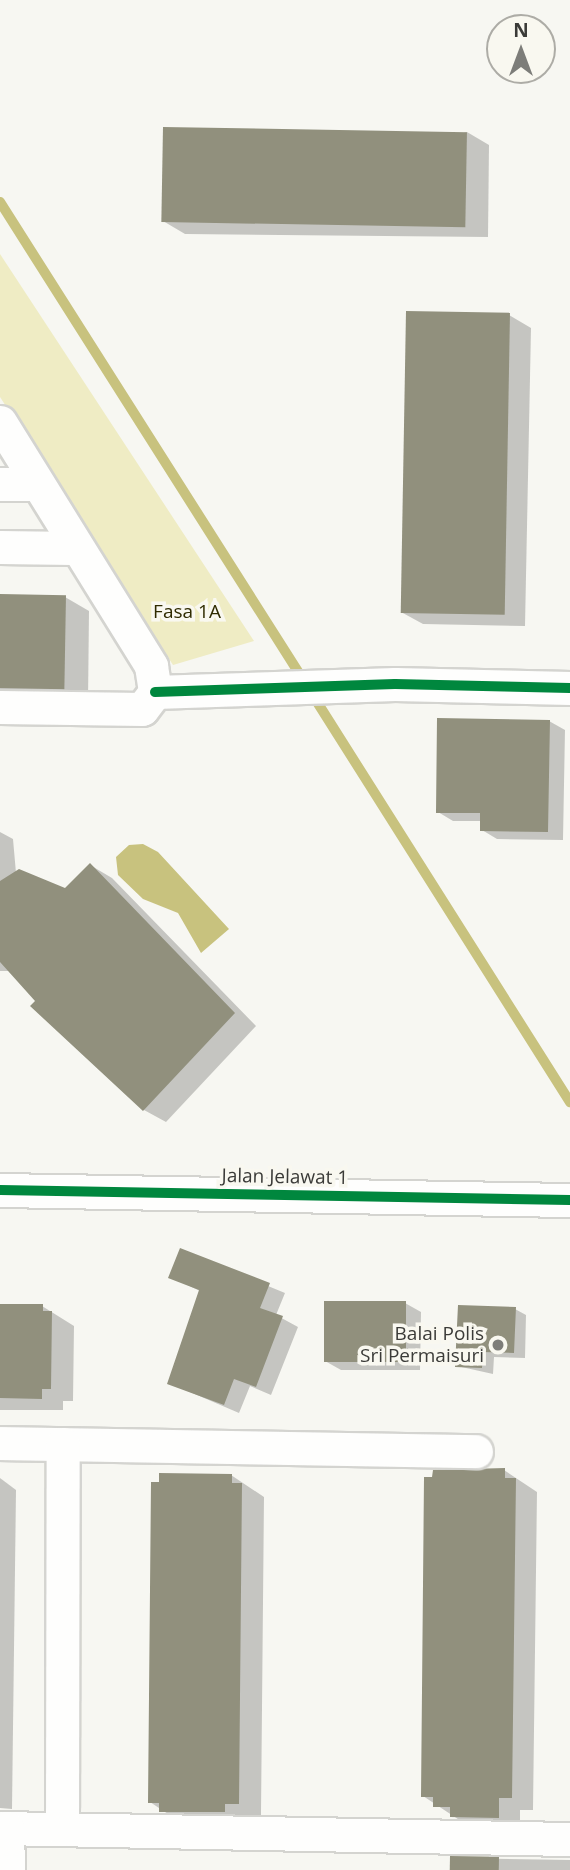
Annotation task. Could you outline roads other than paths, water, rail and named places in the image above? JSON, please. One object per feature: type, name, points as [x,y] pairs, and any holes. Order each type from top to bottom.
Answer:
[{"type":"street","points":[[0,422],[72,548],[150,666],[155,692],[142,709],[0,707]]},
{"type":"street","points":[[0,484],[36,484]]},
{"type":"street","points":[[0,547],[72,548]]},
{"type":"street","points":[[155,692],[395,684],[570,688]]},
{"type":"street","name":"Jalan Jelawat 1","points":[[0,1190],[570,1200]]},
{"type":"street","points":[[0,1443],[476,1451]]},
{"type":"street","points":[[62,1829],[63,1444]]},
{"type":"street","points":[[8,1870],[4,1828],[570,1839]]},
{"type":"waterway","points":[[0,202],[304,681]]},
{"type":"waterway","points":[[312,694],[570,1102]]},
{"type":"place","name":"Balai Polis Sri Permaisuri","points":[[498,1345]]},
{"type":"park label","name":"Fasa 1A","points":[[187,612]]}]
